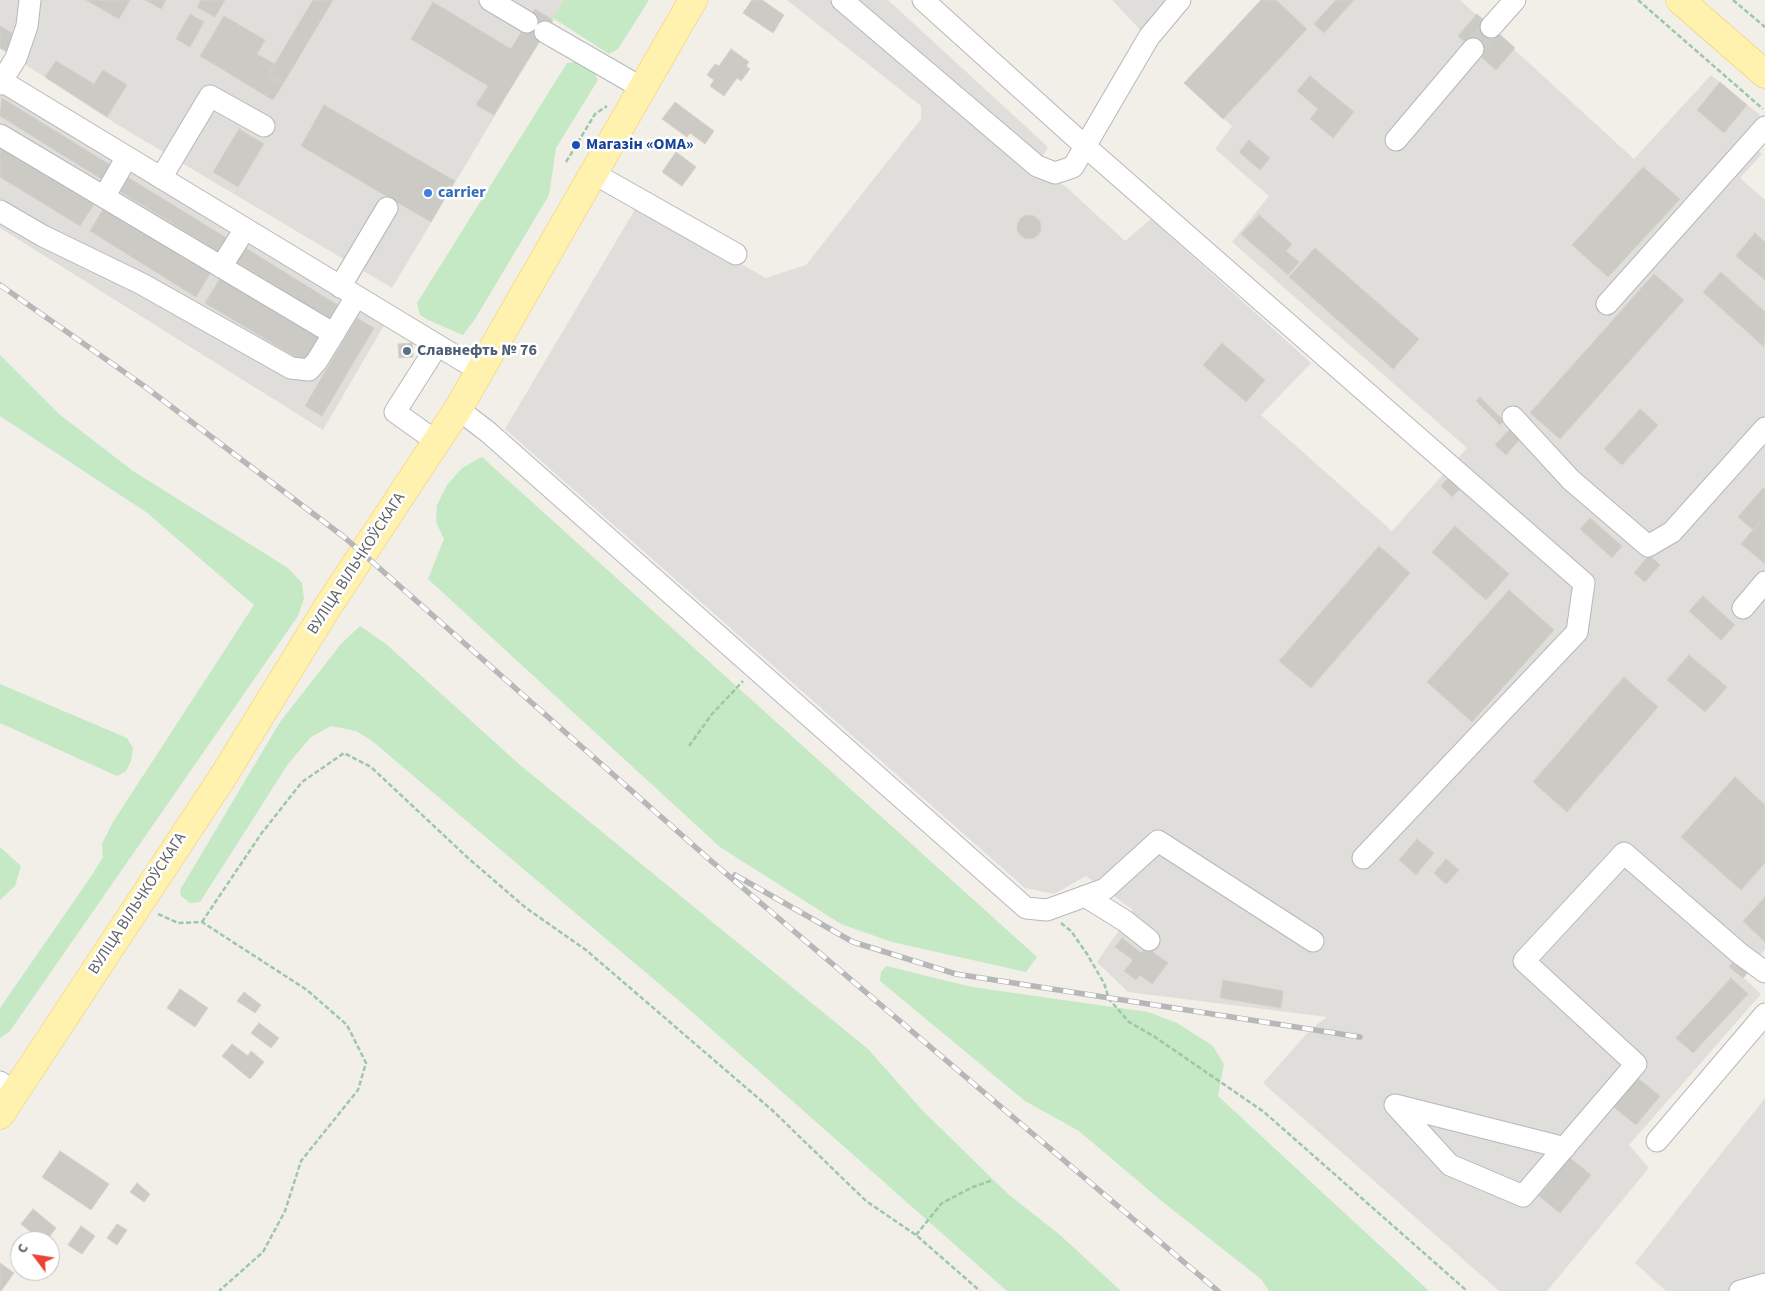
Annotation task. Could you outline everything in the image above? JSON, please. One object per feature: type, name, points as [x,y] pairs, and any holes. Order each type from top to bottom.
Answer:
[{"type":"main road","name":"ВУЛІЦА ВІЛЬЧКОЎСКАГА","points":[[0,1115],[7,1087],[138,903],[224,775],[325,611],[458,409],[693,0]]},
{"type":"main road","points":[[1680,0],[1765,74]]},
{"type":"street","points":[[30,0],[27,26],[16,58],[1,82],[480,371]]},
{"type":"street","points":[[490,0],[642,88]]},
{"type":"street","points":[[842,0],[1037,166],[1055,173],[1073,168],[1149,37],[1180,0]]},
{"type":"street","points":[[923,0],[1086,147],[1452,465],[1584,583],[1577,632],[1363,858]]},
{"type":"street","points":[[1491,27],[1515,0]]},
{"type":"street","points":[[1396,140],[1473,49]]},
{"type":"street","points":[[161,178],[210,96],[264,126]]},
{"type":"street","points":[[1607,304],[1765,127]]},
{"type":"street","points":[[0,135],[334,334]]},
{"type":"street","points":[[104,197],[127,157]]},
{"type":"street","points":[[593,173],[736,254]]},
{"type":"street","points":[[0,211],[43,236],[142,284],[291,368],[309,370],[334,334],[348,292],[387,208]]},
{"type":"street","points":[[221,267],[245,229]]},
{"type":"street","points":[[437,346],[395,412],[437,442]]},
{"type":"street","points":[[458,409],[488,432],[1026,908],[1047,910],[1105,889],[1158,841],[1313,941]]},
{"type":"street","points":[[1513,417],[1571,480],[1648,546],[1672,532],[1765,428]]},
{"type":"street","points":[[1743,608],[1765,582]]},
{"type":"street","points":[[1564,1148],[1395,1105],[1450,1165],[1523,1196],[1636,1064],[1524,961],[1624,853],[1739,953],[1765,972]]},
{"type":"street","points":[[1085,896],[1125,921],[1149,940]]},
{"type":"street","points":[[1657,1141],[1765,1014]]},
{"type":"street","points":[[1740,1291],[1765,1284]]},
{"type":"path","points":[[1638,0],[1765,110]]},
{"type":"path","points":[[1733,0],[1765,27]]},
{"type":"path","points":[[689,746],[712,714],[754,669]]},
{"type":"path","points":[[202,922],[261,834],[302,782],[344,753],[371,767],[468,858],[519,902],[586,950],[765,1104],[866,1201],[916,1235],[980,1291]]},
{"type":"path","points":[[138,903],[178,923],[202,922],[306,990],[347,1026],[366,1063],[358,1090],[301,1160],[285,1211],[263,1252],[219,1291]]},
{"type":"path","points":[[1047,910],[1071,931],[1104,983],[1109,999],[1129,1022],[1156,1037],[1264,1112],[1467,1291]]},
{"type":"path","points":[[916,1235],[942,1203],[973,1187],[992,1180]]},
{"type":"shaded area","points":[[0,0],[564,0],[392,288],[118,125],[0,48]]},
{"type":"shaded area","points":[[787,0],[888,0],[1048,147],[1035,169],[1065,186],[1125,241],[1151,219],[1311,363],[1261,415],[1392,531],[1467,448],[1232,242],[1269,196],[1215,149],[1232,126],[1184,83],[1261,0],[1460,0],[1634,159],[1711,75],[1760,115],[1742,137],[1762,154],[1740,178],[1765,200],[1765,949],[1744,978],[1761,994],[1629,1145],[1649,1168],[1547,1291],[1499,1291],[1263,1083],[1311,1029],[1327,1017],[1128,992],[1097,962],[1133,910],[1086,876],[1054,894],[1025,888],[505,429],[637,206],[766,278],[806,265],[921,119],[921,106]]},
{"type":"shaded area","points":[[1112,0],[1171,0],[1143,33]]},
{"type":"shaded area","points":[[0,87],[386,322],[323,430],[0,228]]},
{"type":"shaded area","points":[[1765,1098],[1765,1291],[1666,1291],[1635,1263]]},
{"type":"green space","points":[[564,0],[649,0],[618,49],[609,54],[553,18]]},
{"type":"green space","points":[[576,62],[592,70],[598,80],[556,148],[549,195],[475,319],[463,335],[428,320],[420,315],[417,303],[567,63]]},
{"type":"green space","points":[[0,355],[59,414],[133,471],[288,568],[302,583],[304,599],[298,616],[10,1031],[0,1038],[0,1008],[92,875],[103,857],[102,844],[113,822],[254,605],[146,512],[0,416]]},
{"type":"green space","points":[[482,457],[1037,957],[1026,972],[892,942],[841,924],[720,847],[428,579],[444,539],[436,522],[437,505],[447,485],[462,468]]},
{"type":"green space","points":[[360,626],[386,644],[520,765],[868,1049],[922,1110],[1008,1194],[1060,1235],[1121,1291],[1007,1291],[683,1004],[371,740],[356,731],[331,726],[311,737],[288,764],[200,902],[190,903],[181,896],[180,890],[280,722],[341,644]]},
{"type":"green space","points":[[0,684],[127,738],[133,748],[131,761],[126,771],[117,776],[0,723]]},
{"type":"green space","points":[[0,847],[21,866],[15,886],[0,900]]},
{"type":"green space","points":[[886,966],[972,987],[1148,1012],[1177,1023],[1213,1046],[1224,1064],[1218,1096],[1429,1291],[1269,1291],[1261,1279],[1164,1203],[1079,1131],[1025,1101],[880,981],[881,972]]},
{"type":"building","points":[[86,0],[130,0],[119,19]]},
{"type":"building","points":[[145,0],[166,0],[161,9]]},
{"type":"building","points":[[201,0],[225,0],[215,17],[197,7]]},
{"type":"building","points":[[313,0],[333,0],[283,84],[268,75]]},
{"type":"building","points":[[752,0],[762,0],[784,15],[773,33],[743,13]]},
{"type":"building","points":[[1261,0],[1276,0],[1307,29],[1223,119],[1184,83]]},
{"type":"building","points":[[1336,0],[1354,0],[1324,33],[1314,24]]},
{"type":"building","points":[[433,2],[511,49],[535,9],[553,20],[494,115],[476,105],[488,86],[411,39]]},
{"type":"building","points":[[190,14],[204,22],[190,47],[176,39]]},
{"type":"building","points":[[1477,14],[1515,48],[1496,70],[1458,36]]},
{"type":"building","points":[[224,16],[265,40],[257,54],[275,64],[268,75],[283,84],[273,100],[200,56]]},
{"type":"building","points":[[0,26],[17,36],[7,52],[0,48]]},
{"type":"building","points":[[731,49],[749,62],[746,66],[750,69],[741,81],[737,78],[724,96],[710,86],[714,80],[707,75],[715,64],[719,66]]},
{"type":"building","points":[[56,61],[94,84],[103,70],[127,85],[107,117],[45,77]]},
{"type":"building","points":[[1310,76],[1354,112],[1333,138],[1310,119],[1318,109],[1297,91]]},
{"type":"building","points":[[1720,82],[1747,105],[1724,133],[1697,110]]},
{"type":"building","points":[[2,98],[115,168],[106,182],[0,116]]},
{"type":"building","points":[[675,102],[714,131],[705,144],[690,133],[687,137],[662,119]]},
{"type":"building","points":[[324,105],[455,181],[431,222],[301,146]]},
{"type":"building","points":[[239,129],[264,144],[238,187],[213,172]]},
{"type":"building","points":[[1249,140],[1270,158],[1260,170],[1239,152]]},
{"type":"building","points":[[0,142],[96,201],[80,226],[0,177]]},
{"type":"building","points":[[676,152],[696,167],[682,186],[662,172]]},
{"type":"building","points":[[1643,167],[1680,199],[1608,277],[1572,245]]},
{"type":"building","points":[[124,175],[230,240],[222,254],[116,189]]},
{"type":"building","points":[[105,206],[211,272],[196,297],[90,231]]},
{"type":"building","points":[[1029,215],[1038,218],[1041,227],[1038,236],[1029,239],[1020,236],[1017,227],[1020,218]]},
{"type":"building","points":[[1259,215],[1292,244],[1286,251],[1299,262],[1288,275],[1241,234]]},
{"type":"building","points":[[1755,233],[1765,242],[1765,280],[1736,256]]},
{"type":"building","points":[[244,247],[339,306],[330,320],[235,261]]},
{"type":"building","points":[[1315,248],[1419,339],[1393,369],[1289,277]]},
{"type":"building","points":[[1721,272],[1765,312],[1764,347],[1703,292]]},
{"type":"building","points":[[1654,274],[1684,300],[1560,439],[1530,413]]},
{"type":"building","points":[[221,277],[324,340],[309,365],[205,303]]},
{"type":"building","points":[[357,318],[374,328],[322,416],[305,406]]},
{"type":"building","points":[[412,343],[413,357],[399,358],[398,344]]},
{"type":"building","points":[[1222,343],[1265,380],[1246,402],[1203,365]]},
{"type":"building","points":[[1480,397],[1504,421],[1500,425],[1476,401]]},
{"type":"building","points":[[1640,409],[1658,425],[1622,465],[1604,449]]},
{"type":"building","points":[[1510,429],[1521,438],[1506,455],[1495,445]]},
{"type":"building","points":[[1450,476],[1462,487],[1452,497],[1441,486]]},
{"type":"building","points":[[1763,488],[1765,490],[1765,515],[1753,530],[1738,517]]},
{"type":"building","points":[[1765,515],[1765,564],[1741,544]]},
{"type":"building","points":[[1590,518],[1622,546],[1612,558],[1580,529]]},
{"type":"building","points":[[1455,526],[1509,574],[1486,600],[1432,552]]},
{"type":"building","points":[[1379,546],[1410,573],[1311,688],[1279,661]]},
{"type":"building","points":[[1649,555],[1660,565],[1645,582],[1634,573]]},
{"type":"building","points":[[1509,590],[1554,630],[1472,722],[1427,682]]},
{"type":"building","points":[[1703,596],[1735,625],[1721,640],[1689,611]]},
{"type":"building","points":[[1689,655],[1727,687],[1705,712],[1667,680]]},
{"type":"building","points":[[1624,677],[1658,707],[1567,812],[1533,782]]},
{"type":"building","points":[[1735,777],[1765,805],[1765,863],[1741,890],[1681,837]]},
{"type":"building","points":[[1417,839],[1434,853],[1416,875],[1399,860]]},
{"type":"building","points":[[1446,859],[1459,870],[1446,884],[1434,873]]},
{"type":"building","points":[[1765,897],[1765,942],[1743,921]]},
{"type":"building","points":[[1122,938],[1141,953],[1146,947],[1168,963],[1152,984],[1140,975],[1136,980],[1124,971],[1133,960],[1115,947]]},
{"type":"building","points":[[1745,945],[1760,956],[1743,978],[1729,967]]},
{"type":"building","points":[[1731,978],[1748,994],[1693,1053],[1676,1038]]},
{"type":"building","points":[[1223,980],[1283,991],[1281,1008],[1220,998]]},
{"type":"building","points":[[180,989],[208,1008],[195,1027],[167,1008]]},
{"type":"building","points":[[244,992],[261,1005],[255,1013],[237,1001]]},
{"type":"building","points":[[259,1023],[279,1038],[271,1048],[251,1033]]},
{"type":"building","points":[[232,1044],[248,1056],[251,1051],[264,1062],[250,1079],[222,1056]]},
{"type":"building","points":[[1635,1076],[1660,1096],[1636,1125],[1611,1105]]},
{"type":"building","points":[[60,1151],[109,1184],[91,1210],[42,1177]]},
{"type":"building","points":[[1570,1158],[1591,1175],[1560,1213],[1539,1196]]},
{"type":"building","points":[[137,1183],[150,1194],[144,1202],[130,1192]]},
{"type":"building","points":[[33,1209],[56,1228],[54,1231],[30,1231],[21,1224]]},
{"type":"building","points":[[117,1224],[127,1230],[117,1245],[107,1238]]},
{"type":"building","points":[[81,1226],[95,1236],[82,1254],[68,1245]]},
{"type":"building","points":[[0,1263],[10,1270],[10,1279],[0,1291]]},
{"type":"tunnel","points":[[1473,49],[1491,27]]},
{"type":"railway","points":[[0,285],[144,386],[344,537],[710,860],[1218,1291]]},
{"type":"railway","points":[[735,875],[853,942],[956,974],[1360,1037]]},
{"type":"place","name":"Магазін «ОМА»","points":[[576,145]]},
{"type":"place","name":"carrier","points":[[428,193]]},
{"type":"place","name":"Славнефть № 76","points":[[407,351]]}]
